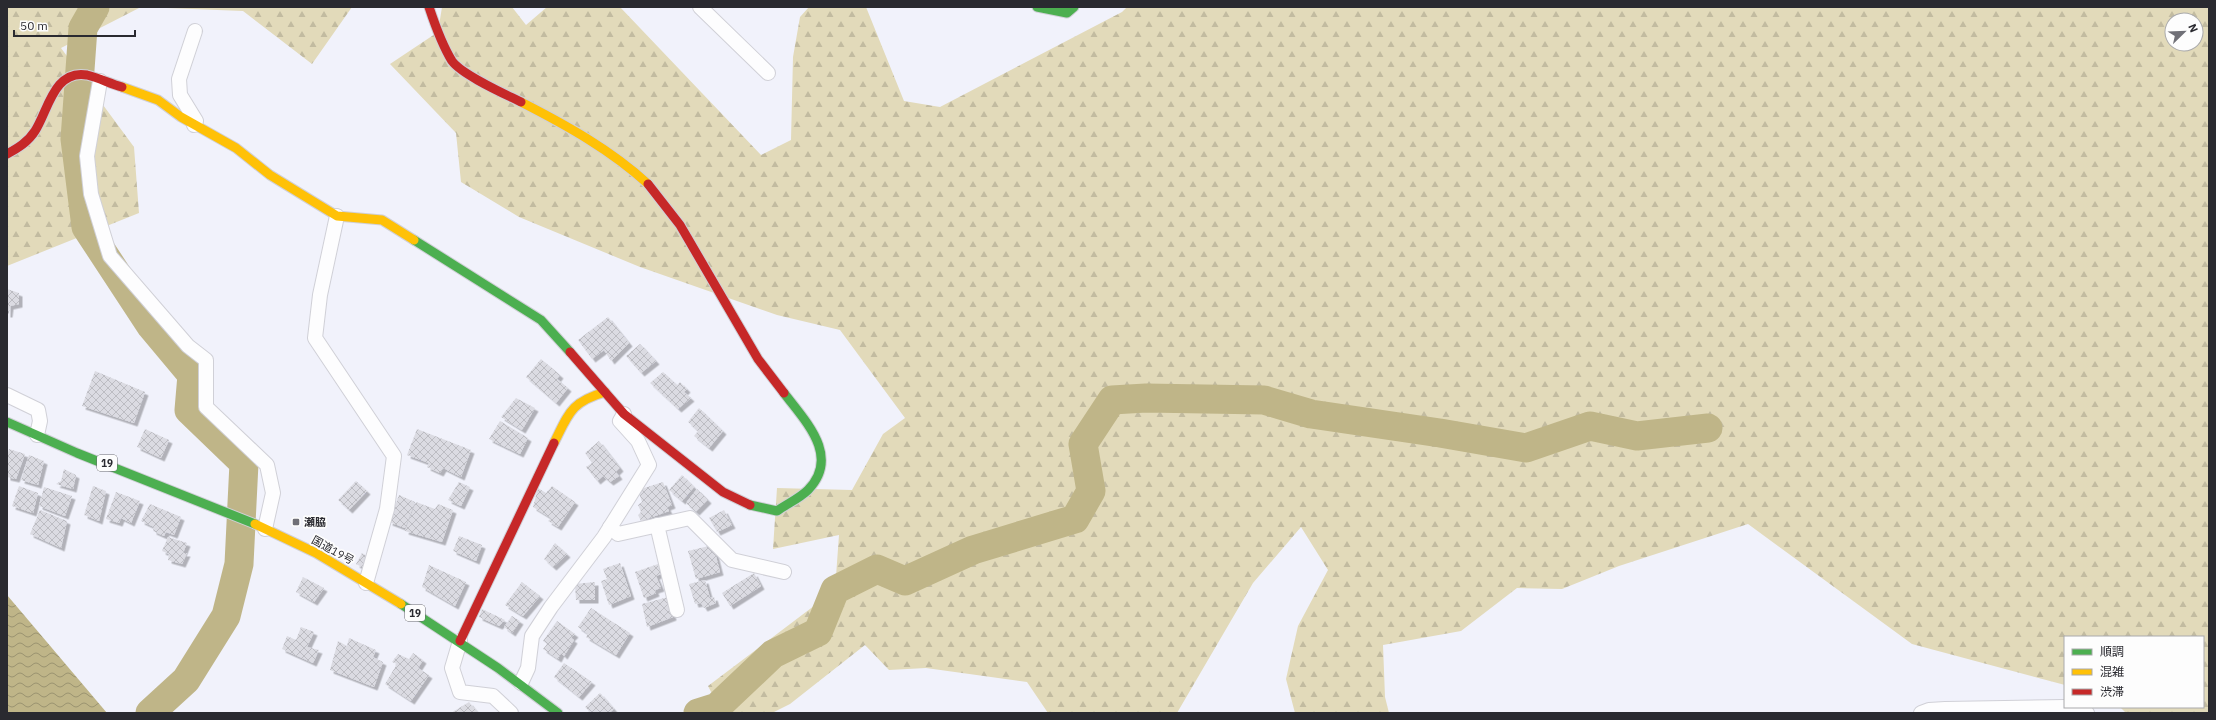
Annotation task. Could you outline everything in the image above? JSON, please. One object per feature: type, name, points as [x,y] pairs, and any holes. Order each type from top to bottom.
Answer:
[{"type":"main road","points":[[7,154],[28,140],[34,131],[49,97],[59,85],[75,76],[86,75],[158,100],[194,125],[236,148],[270,175],[337,216],[382,220],[541,320],[624,414],[723,492],[745,504],[777,511],[808,490],[819,472],[822,453],[814,432],[758,359],[680,225],[650,185],[630,167],[566,125],[484,84],[453,62],[438,32],[429,7]]},
{"type":"main road","points":[[1037,7],[1067,13],[1074,7]]},
{"type":"main road","points":[[460,641],[569,412],[585,398],[605,392]]},
{"type":"main road","name":"国道19号","points":[[7,422],[37,436],[207,503],[291,540],[366,583],[460,641],[521,683],[558,713]]},
{"type":"street","points":[[700,7],[768,73]]},
{"type":"street","points":[[194,125],[196,121],[180,95],[179,79],[195,31]]},
{"type":"street","points":[[100,81],[87,156],[91,194],[110,256],[188,346],[206,360],[206,407],[267,465],[273,493],[265,528]]},
{"type":"street","points":[[337,216],[320,295],[315,338],[394,456],[387,509],[366,583]]},
{"type":"street","points":[[7,395],[38,410],[40,421],[37,436]]},
{"type":"street","points":[[521,683],[528,668],[532,636],[551,607],[610,527],[649,465],[638,441],[620,421],[624,414]]},
{"type":"street","points":[[610,527],[618,534],[690,518],[732,560],[784,572]]},
{"type":"street","points":[[657,525],[677,610]]},
{"type":"street","points":[[460,641],[452,668],[460,692],[493,696],[511,713]]},
{"type":"street","points":[[1921,713],[1929,710],[1945,709],[2064,707]]},
{"type":"street","points":[[2075,708],[2087,713]]},
{"type":"green space","points":[[7,7],[141,7],[61,48],[134,147],[139,213],[7,266]]},
{"type":"green space","points":[[141,7],[352,7],[312,64],[243,11]]},
{"type":"green space","points":[[442,7],[512,7],[526,25],[547,7],[620,7],[761,155],[791,140],[793,57],[800,17],[809,7],[866,7],[904,101],[940,107],[1122,12],[1127,7],[2209,7],[2209,713],[2126,713],[2121,708],[2204,708],[2204,636],[2064,636],[2064,685],[1912,644],[1748,524],[1619,566],[1562,589],[1517,588],[1461,631],[1383,645],[1385,697],[1389,713],[1295,713],[1286,679],[1298,626],[1328,570],[1301,527],[1253,583],[1177,713],[1048,713],[1027,682],[926,668],[889,670],[865,645],[790,704],[772,713],[722,713],[708,686],[835,590],[839,535],[773,549],[777,488],[852,490],[883,434],[905,418],[840,330],[777,315],[640,267],[519,217],[461,182],[456,133],[390,64],[438,32]]},
{"type":"water","points":[[7,595],[107,713],[7,713]]},
{"type":"building","points":[[7,289],[19,293],[19,304],[10,306],[9,314],[7,314]]},
{"type":"building","points":[[608,317],[629,343],[611,361],[604,350],[592,359],[578,340]]},
{"type":"building","points":[[640,344],[656,361],[641,373],[626,356]]},
{"type":"building","points":[[541,359],[560,375],[557,379],[568,388],[556,403],[526,377]]},
{"type":"building","points":[[95,371],[145,392],[134,423],[82,406]]},
{"type":"building","points":[[663,372],[677,385],[680,382],[687,389],[684,392],[691,398],[678,409],[650,383]]},
{"type":"building","points":[[516,398],[535,408],[522,430],[501,417]]},
{"type":"building","points":[[699,408],[723,431],[709,448],[694,436],[698,431],[688,422]]},
{"type":"building","points":[[500,421],[528,438],[520,454],[489,439]]},
{"type":"building","points":[[145,429],[169,440],[161,458],[137,447]]},
{"type":"building","points":[[417,429],[471,450],[461,477],[443,468],[440,473],[427,467],[429,463],[407,455]]},
{"type":"building","points":[[599,441],[620,468],[616,472],[619,476],[610,482],[603,476],[597,481],[586,467],[592,463],[585,453]]},
{"type":"building","points":[[9,449],[25,454],[16,479],[7,477],[7,456]]},
{"type":"building","points":[[29,455],[44,461],[38,485],[21,480]]},
{"type":"building","points":[[64,469],[76,475],[73,489],[56,484],[61,481]]},
{"type":"building","points":[[682,475],[694,487],[682,501],[669,490]]},
{"type":"building","points":[[356,481],[367,491],[349,510],[338,500]]},
{"type":"building","points":[[459,482],[470,487],[461,506],[448,500]]},
{"type":"building","points":[[663,482],[672,505],[667,507],[669,511],[641,521],[638,515],[641,512],[638,505],[642,502],[638,490]]},
{"type":"building","points":[[19,486],[38,493],[33,513],[12,506]]},
{"type":"building","points":[[93,486],[106,491],[99,521],[84,515]]},
{"type":"building","points":[[552,486],[575,502],[558,527],[548,521],[551,518],[533,507],[538,488],[546,493]]},
{"type":"building","points":[[44,487],[72,496],[65,516],[39,506]]},
{"type":"building","points":[[697,489],[708,500],[696,512],[686,503]]},
{"type":"building","points":[[116,492],[140,501],[131,523],[121,518],[119,523],[106,519]]},
{"type":"building","points":[[399,495],[415,502],[405,528],[389,522]]},
{"type":"building","points":[[416,502],[435,509],[438,504],[453,510],[442,542],[405,531]]},
{"type":"building","points":[[150,504],[181,517],[174,535],[166,532],[164,536],[153,531],[154,527],[141,521]]},
{"type":"building","points":[[40,510],[67,521],[61,548],[30,534]]},
{"type":"building","points":[[724,510],[732,525],[717,532],[709,518]]},
{"type":"building","points":[[459,536],[482,545],[476,561],[453,551]]},
{"type":"building","points":[[168,537],[187,543],[183,553],[187,553],[182,564],[168,560],[169,554],[162,551]]},
{"type":"building","points":[[555,543],[567,554],[553,567],[544,559]]},
{"type":"building","points":[[713,545],[720,572],[696,579],[688,551]]},
{"type":"building","points":[[362,553],[370,558],[364,568],[356,564]]},
{"type":"building","points":[[620,563],[631,596],[609,605],[601,581],[607,579],[603,569]]},
{"type":"building","points":[[658,564],[661,574],[656,576],[661,588],[655,590],[656,593],[644,598],[635,572]]},
{"type":"building","points":[[429,565],[466,582],[455,606],[422,587]]},
{"type":"building","points":[[754,573],[761,586],[730,606],[722,593]]},
{"type":"building","points":[[303,577],[324,588],[314,602],[296,592]]},
{"type":"building","points":[[705,580],[710,598],[714,597],[716,603],[704,608],[701,603],[695,604],[689,584]]},
{"type":"building","points":[[522,582],[540,596],[523,616],[505,605]]},
{"type":"building","points":[[595,582],[595,600],[576,600],[575,584]]},
{"type":"building","points":[[668,597],[673,617],[647,627],[642,604]]},
{"type":"building","points":[[591,608],[630,633],[616,655],[586,637],[588,634],[578,627]]},
{"type":"building","points":[[482,609],[505,620],[499,626],[479,617]]},
{"type":"building","points":[[512,616],[520,621],[512,633],[504,627]]},
{"type":"building","points":[[557,621],[575,634],[571,638],[574,640],[564,656],[561,653],[558,659],[543,649],[547,644],[543,641]]},
{"type":"building","points":[[301,627],[314,632],[307,647],[319,650],[313,663],[282,649],[287,636],[296,640]]},
{"type":"building","points":[[349,638],[376,650],[373,657],[383,662],[374,687],[330,670],[338,641],[347,646]]},
{"type":"building","points":[[413,653],[423,660],[418,668],[429,675],[411,701],[385,684],[397,664],[392,662],[398,654],[409,659]]},
{"type":"building","points":[[564,663],[592,682],[579,697],[554,677]]},
{"type":"building","points":[[600,693],[614,709],[609,713],[591,713],[585,707]]},
{"type":"building","points":[[469,702],[478,713],[451,713]]},
{"type":"waterway","points":[[95,7],[83,28],[75,139],[86,227],[151,326],[192,375],[189,410],[244,463],[239,564],[226,616],[186,680],[150,713]]},
{"type":"waterway","points":[[698,713],[717,707],[773,654],[818,632],[835,590],[877,569],[905,581],[973,550],[1075,519],[1091,491],[1083,444],[1112,400],[1146,398],[1264,400],[1311,414],[1440,433],[1526,448],[1590,426],[1637,436],[1708,428]]},
{"type":"traffic: fast","points":[[1037,7],[1067,13],[1074,7]]},
{"type":"traffic: fast","points":[[414,240],[541,320],[570,352]]},
{"type":"traffic: fast","points":[[750,505],[777,511],[808,490],[817,477],[821,464],[820,452],[810,427],[784,393]]},
{"type":"traffic: fast","points":[[7,422],[77,453],[255,524]]},
{"type":"traffic: fast","points":[[401,604],[498,668],[558,713]]},
{"type":"traffic: slow","points":[[122,87],[158,100],[181,117],[236,148],[270,175],[337,216],[382,220],[414,240]]},
{"type":"traffic: slow","points":[[521,102],[588,139],[619,160],[648,184]]},
{"type":"traffic: slow","points":[[554,443],[572,410],[585,400],[605,392]]},
{"type":"traffic: slow","points":[[255,524],[316,553],[401,604]]},
{"type":"traffic: jam","points":[[429,7],[436,28],[452,61],[465,72],[484,84],[521,102]]},
{"type":"traffic: jam","points":[[7,154],[32,135],[40,123],[48,103],[54,93],[59,85],[67,78],[76,75],[87,75],[122,87]]},
{"type":"traffic: jam","points":[[648,184],[680,225],[758,359],[784,393]]},
{"type":"traffic: jam","points":[[570,352],[624,414],[723,492],[750,505]]},
{"type":"traffic: jam","points":[[460,641],[554,443]]},
{"type":"place","name":"瀬脇","points":[[296,522]]}]
